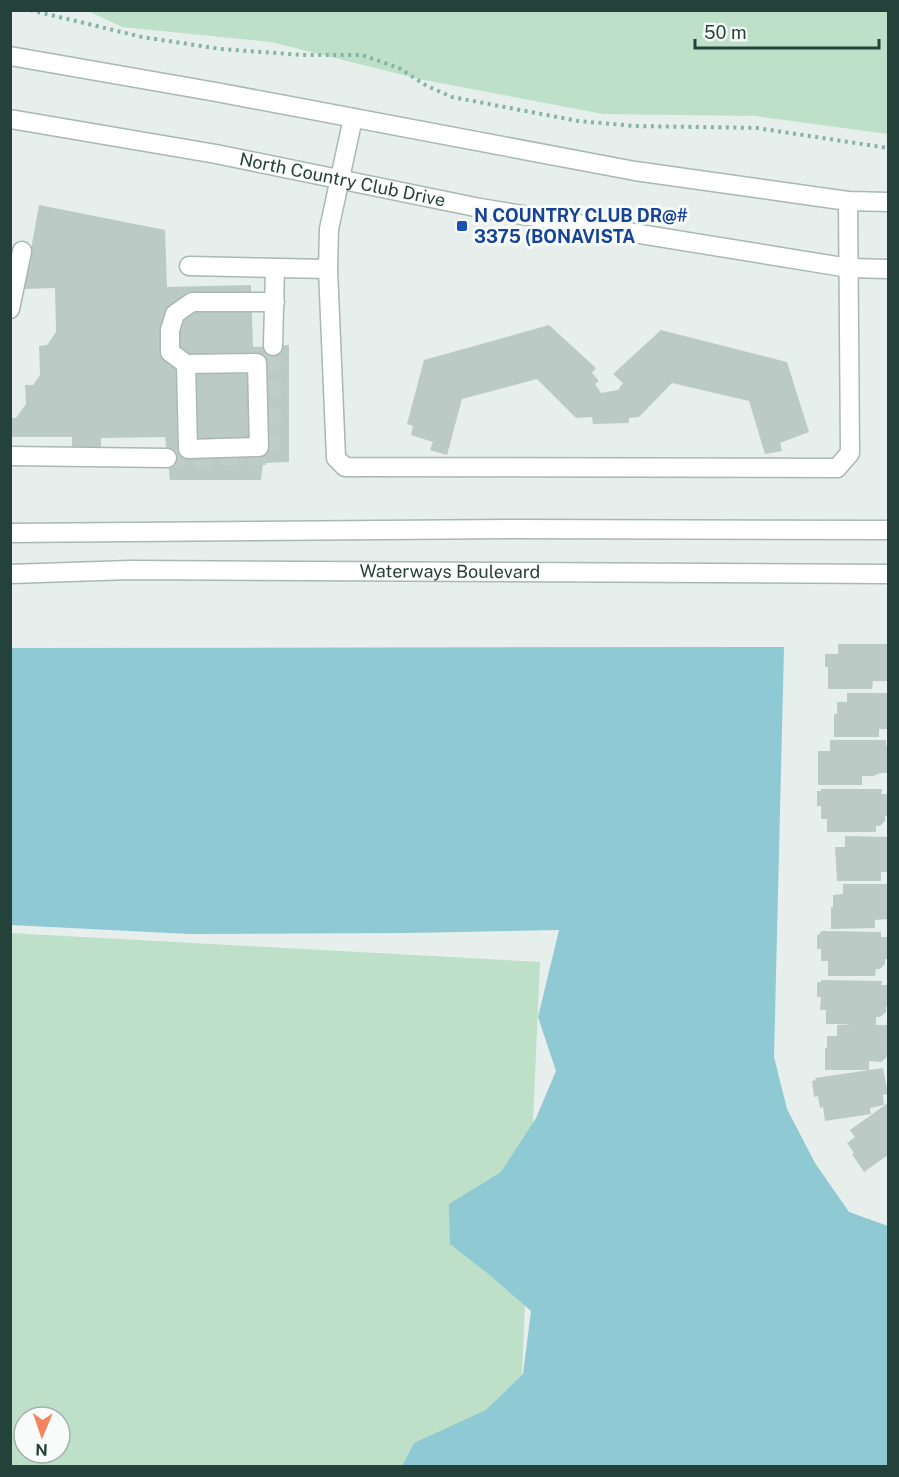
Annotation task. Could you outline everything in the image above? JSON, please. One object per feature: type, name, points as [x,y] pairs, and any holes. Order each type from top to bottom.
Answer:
[{"type":"street","points":[[10,56],[636,171],[848,201],[888,202]]},
{"type":"street","points":[[353,118],[330,225],[328,269],[336,458],[345,467],[837,468],[850,453],[848,201]]},
{"type":"street","name":"North Country Club Drive","points":[[10,119],[216,154],[480,208],[849,268],[888,269]]},
{"type":"street","points":[[10,309],[22,251]]},
{"type":"street","points":[[189,266],[328,269]]},
{"type":"street","points":[[273,346],[275,268]]},
{"type":"street","points":[[186,364],[188,449],[259,447],[257,363],[186,364],[170,352],[170,330],[175,314],[192,302],[274,302]]},
{"type":"street","points":[[10,456],[167,458]]},
{"type":"street","points":[[10,533],[512,529],[888,530]]},
{"type":"street","name":"Waterways Boulevard","points":[[10,574],[130,570],[888,574]]},
{"type":"path","points":[[30,10],[142,38],[221,49],[303,56],[362,56],[399,68],[427,86],[452,97],[578,121],[635,126],[757,128],[888,148]]},
{"type":"green space","points":[[88,11],[888,11],[888,134],[755,116],[603,114],[419,79],[271,42],[122,27]]},
{"type":"green space","points":[[10,933],[540,962],[518,1466],[11,1466]]},
{"type":"water","points":[[784,647],[774,1057],[787,1109],[815,1163],[849,1212],[888,1226],[888,1466],[402,1466],[414,1443],[486,1410],[523,1374],[531,1311],[450,1244],[449,1204],[501,1172],[536,1118],[556,1071],[538,1017],[559,930],[189,934],[11,925],[11,648]]},
{"type":"building","points":[[39,205],[165,230],[167,287],[251,285],[253,347],[289,345],[289,462],[263,463],[261,480],[170,480],[165,437],[101,438],[101,447],[72,447],[72,437],[11,437],[11,418],[16,418],[26,404],[25,385],[33,385],[40,375],[39,346],[47,345],[56,332],[55,288],[24,289]]},
{"type":"building","points":[[549,325],[596,368],[592,373],[599,381],[595,384],[601,393],[618,390],[623,383],[613,374],[661,330],[787,362],[809,432],[780,443],[782,451],[765,454],[749,401],[672,383],[639,417],[629,418],[629,423],[593,424],[592,417],[576,418],[537,379],[462,399],[447,455],[430,450],[433,442],[411,435],[413,426],[407,424],[424,360]]},
{"type":"building","points":[[838,644],[888,644],[888,681],[873,681],[872,689],[828,689],[828,667],[825,667],[825,654],[838,654]]},
{"type":"building","points":[[847,693],[888,693],[888,729],[879,729],[879,737],[834,737],[834,714],[837,714],[837,702],[847,702]]},
{"type":"building","points":[[830,740],[886,740],[888,773],[862,776],[862,785],[818,785],[818,751],[830,751]]},
{"type":"building","points":[[821,789],[882,789],[881,794],[888,794],[888,816],[885,816],[885,821],[880,826],[876,826],[876,832],[827,832],[827,819],[821,819],[821,806],[817,806],[817,791]]},
{"type":"building","points":[[845,836],[888,837],[888,872],[881,872],[881,881],[837,881],[835,847],[845,847]]},
{"type":"building","points":[[843,884],[888,884],[888,919],[875,920],[875,928],[831,929],[833,895],[843,894]]},
{"type":"building","points":[[821,931],[881,932],[881,937],[888,937],[888,959],[885,959],[885,964],[880,969],[876,969],[875,976],[828,976],[828,961],[821,961],[821,949],[817,949],[817,935]]},
{"type":"building","points":[[821,980],[882,981],[881,985],[888,985],[888,1007],[886,1006],[886,1012],[880,1017],[876,1017],[876,1025],[888,1025],[888,1051],[886,1058],[881,1062],[869,1061],[869,1070],[825,1070],[827,1036],[837,1036],[837,1025],[853,1024],[826,1024],[826,1010],[820,1010],[821,997],[817,997],[817,982]]},
{"type":"building","points":[[883,1068],[888,1094],[883,1095],[884,1105],[870,1108],[871,1114],[825,1121],[823,1107],[820,1108],[818,1096],[814,1097],[812,1081],[816,1080],[815,1078]]},
{"type":"building","points":[[888,1103],[888,1155],[864,1172],[847,1143],[855,1137],[850,1130]]},
{"type":"tunnel","points":[[167,458],[271,456],[273,346]]},
{"type":"place","name":"N COUNTRY CLUB DR@# 3375 (BONAVISTA","points":[[462,226]]}]
